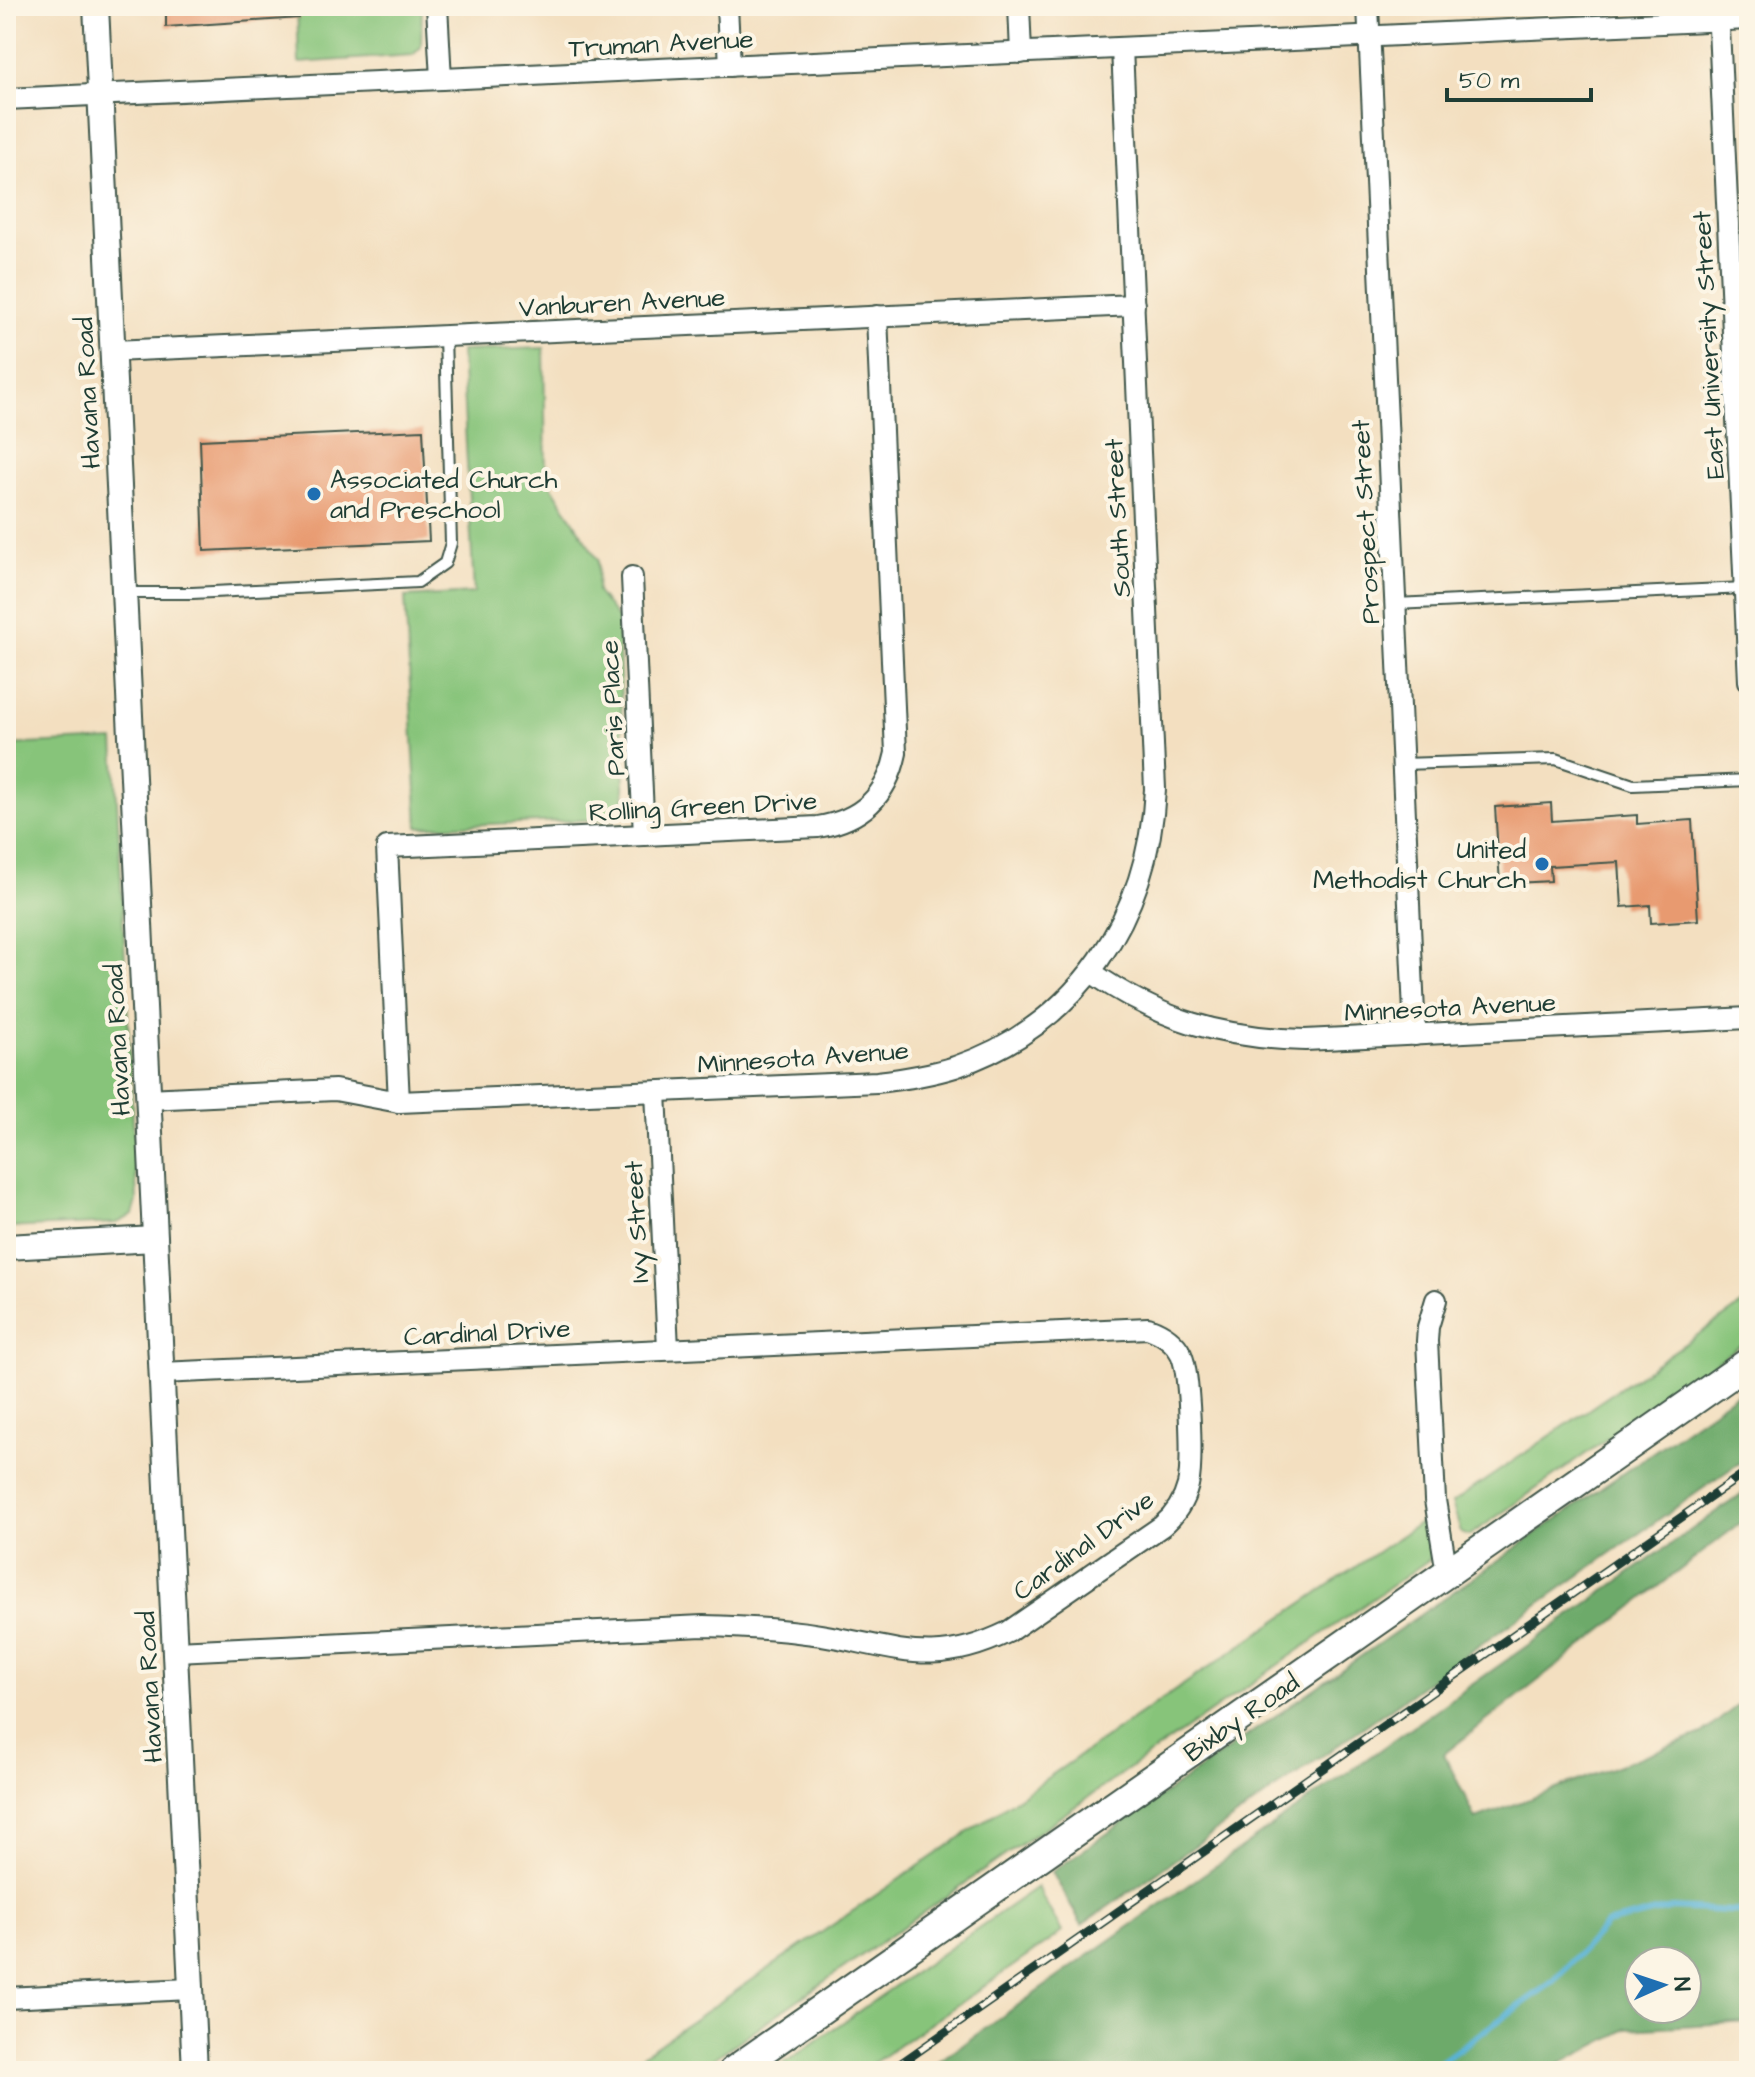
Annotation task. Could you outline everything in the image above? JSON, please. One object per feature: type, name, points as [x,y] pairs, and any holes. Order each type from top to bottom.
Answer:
[{"type":"main road","name":"Bixby Road","points":[[733,2071],[1749,1362]]},
{"type":"street","name":"Havana Road","points":[[96,6],[195,2071]]},
{"type":"street","points":[[437,6],[441,79]]},
{"type":"street","points":[[727,6],[730,66]]},
{"type":"street","points":[[1019,6],[1021,53]]},
{"type":"street","name":"Prospect Street","points":[[1368,6],[1415,1035]]},
{"type":"street","name":"Truman Avenue","points":[[6,99],[1370,37],[1718,13],[1749,19]]},
{"type":"street","name":"East University Street","points":[[1718,13],[1749,681]]},
{"type":"street","name":"South Street","points":[[1091,972],[1118,931],[1135,895],[1147,858],[1154,819],[1122,48]]},
{"type":"street","name":"Vanburen Avenue","points":[[113,351],[1134,305]]},
{"type":"street","name":"Rolling Green Drive","points":[[399,1102],[387,847],[835,825],[854,818],[883,791],[892,773],[896,753],[877,316]]},
{"type":"street","name":"Paris Place","points":[[632,577],[644,835]]},
{"type":"street","name":"Minnesota Avenue","points":[[148,1099],[335,1090],[399,1102],[877,1082],[916,1077],[954,1067],[991,1052],[1025,1032],[1049,1014],[1091,972],[1146,1007],[1186,1024],[1261,1039],[1305,1040],[1749,1018]]},
{"type":"street","name":"Ivy Street","points":[[656,1092],[668,1349]]},
{"type":"street","points":[[6,1247],[155,1239]]},
{"type":"street","points":[[1436,1300],[1427,1341],[1435,1500],[1447,1573]]},
{"type":"street","name":"Cardinal Drive","points":[[161,1373],[1148,1328],[1162,1333],[1173,1342],[1182,1356],[1186,1372],[1191,1466],[1188,1486],[1180,1505],[1162,1526],[1008,1632],[984,1644],[959,1651],[906,1653],[821,1635],[750,1627],[703,1626],[176,1651]]},
{"type":"street","points":[[6,1998],[190,1989]]},
{"type":"lane","points":[[124,593],[192,593],[418,582],[445,563],[451,543],[445,336]]},
{"type":"lane","points":[[1395,604],[1745,588]]},
{"type":"lane","points":[[1402,764],[1556,759],[1633,785],[1749,780]]},
{"type":"green space","points":[[297,6],[422,6],[421,47],[413,55],[299,63]]},
{"type":"green space","points":[[544,348],[546,477],[598,560],[597,592],[618,619],[625,811],[613,819],[418,827],[405,597],[474,593],[461,351]]},
{"type":"green space","points":[[114,740],[137,1201],[133,1215],[117,1223],[6,1228],[6,745]]},
{"type":"green space","points":[[1749,1300],[1749,1339],[1469,1536],[1461,1533],[1452,1503]]},
{"type":"green space","points":[[1749,1385],[1749,1456],[1082,1925],[1052,1872]]},
{"type":"green space","points":[[1749,1489],[1749,1516],[1444,1754],[1476,1819],[1702,1734],[1749,1696],[1749,2022],[1703,2025],[1703,1945],[1623,1945],[1623,2025],[1697,2025],[1627,2029],[1546,2071],[925,2071]]},
{"type":"green space","points":[[1424,1520],[1437,1554],[696,2071],[619,2071]]},
{"type":"green space","points":[[1037,1887],[1062,1932],[862,2071],[773,2071]]},
{"type":"building","points":[[166,6],[299,6],[299,18],[166,27]]},
{"type":"building","name":"Associated Church and Preschool","points":[[423,430],[429,541],[204,551],[200,440]]},
{"type":"building","name":"United Methodist Church","points":[[1551,803],[1552,821],[1637,815],[1637,824],[1692,820],[1698,920],[1651,923],[1650,905],[1622,907],[1619,862],[1550,866],[1551,881],[1500,884],[1495,807]]},
{"type":"waterway","points":[[1428,2071],[1554,1981],[1606,1924],[1672,1908],[1749,1912]]},
{"type":"railway","points":[[890,2071],[1749,1470]]},
{"type":"place","name":"Associated Church and Preschool","points":[[314,494]]},
{"type":"place","name":"United Methodist Church","points":[[1542,864]]}]
